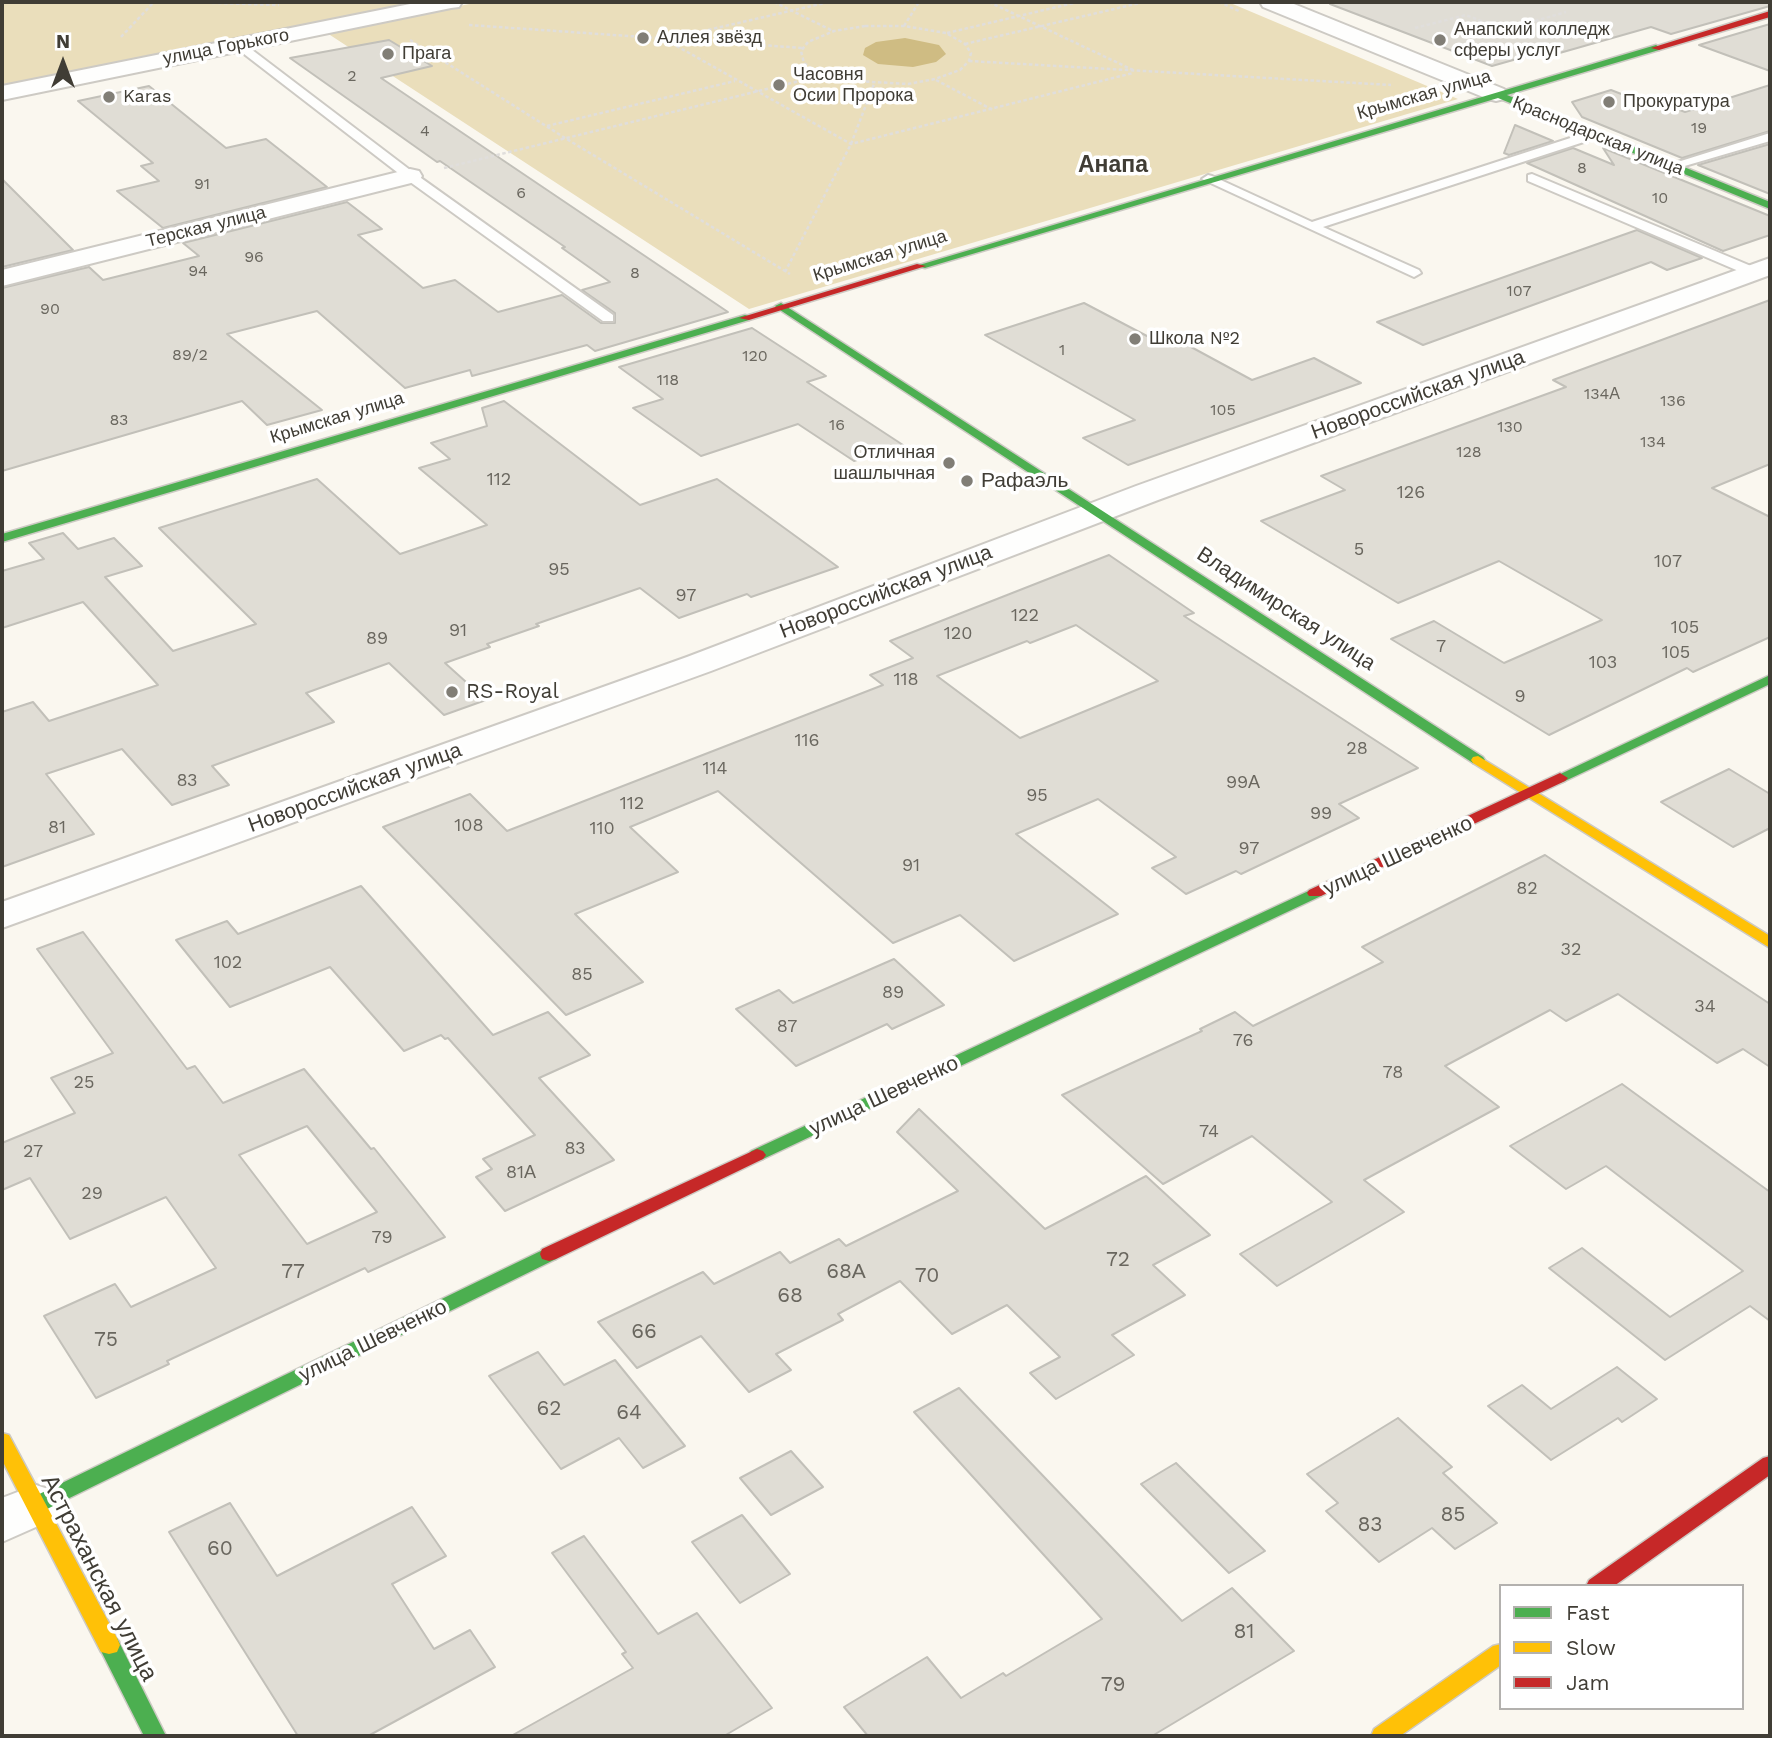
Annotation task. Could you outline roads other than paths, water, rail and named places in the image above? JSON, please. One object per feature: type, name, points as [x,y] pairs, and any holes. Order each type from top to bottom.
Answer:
[{"type":"street","name":"улица Горького","points":[[2,93],[239,45],[399,17],[451,2]]},
{"type":"street","name":"Краснодарская улица","points":[[1271,2],[1770,206]]},
{"type":"street","name":"Крымская улица","points":[[2,538],[1770,14]]},
{"type":"street","name":"Терская улица","points":[[2,278],[410,176]]},
{"type":"street","name":"Новороссийская улица","points":[[2,916],[699,664],[1099,512],[1762,269]]},
{"type":"street","name":"Владимирская улица","points":[[781,306],[1530,794],[1770,943]]},
{"type":"street","name":"улица Шевченко","points":[[19,1513],[657,1202],[1770,680]]},
{"type":"street","name":"Астраханская улица","points":[[2,1441],[19,1513],[155,1736]]},
{"type":"street","points":[[1600,1584],[1770,1464]]},
{"type":"street","points":[[1382,1736],[1499,1654]]},
{"type":"lane","points":[[239,45],[410,176],[608,318]]},
{"type":"lane","points":[[1312,226],[1595,134]]},
{"type":"lane","points":[[1671,166],[1770,136]]},
{"type":"lane","points":[[1532,178],[1762,269]]},
{"type":"lane","points":[[1208,179],[1414,273]]},
{"type":"place","name":"Аллея звёзд","points":[[643,38]]},
{"type":"place","name":"Анапский колледж сферы услуг","points":[[1440,40]]},
{"type":"place","name":"Прага","points":[[388,54]]},
{"type":"place","name":"Часовня Осии Пророка","points":[[779,85]]},
{"type":"place","name":"Karas","points":[[109,97]]},
{"type":"place","name":"Прокуратура","points":[[1609,102]]},
{"type":"place","name":"Школа №2","points":[[1135,339]]},
{"type":"place","name":"Отличная шашлычная","points":[[949,463]]},
{"type":"place","name":"Рафаэль","points":[[967,481]]},
{"type":"place","name":"RS-Royal","points":[[452,692]]},
{"type":"district","name":"Анапа","points":[[1113,165]]}]
